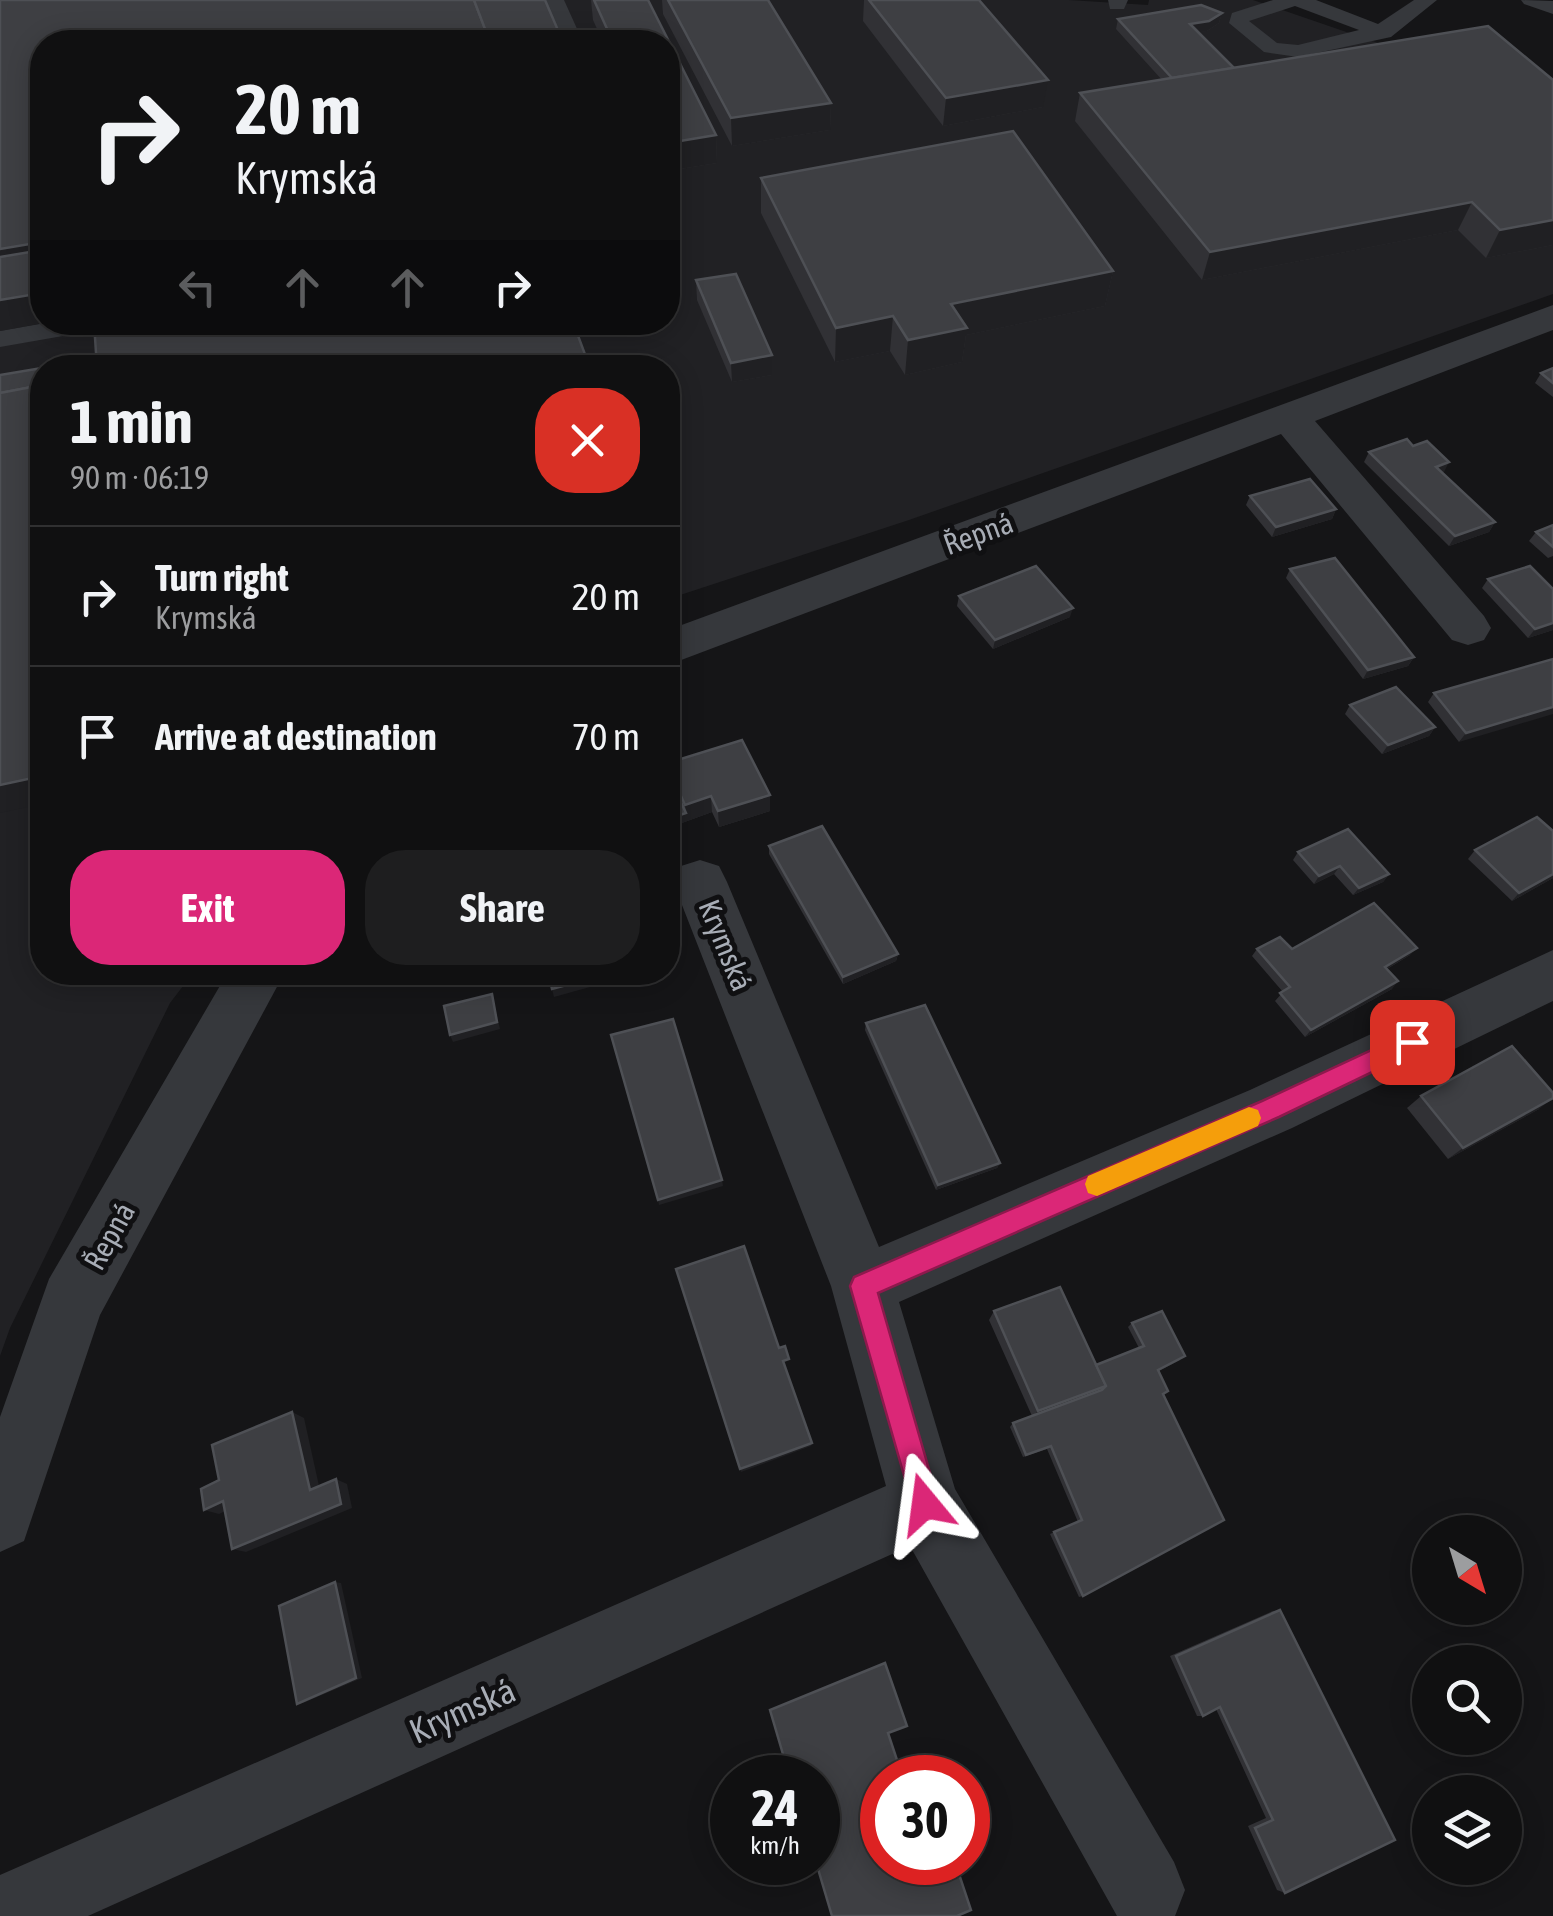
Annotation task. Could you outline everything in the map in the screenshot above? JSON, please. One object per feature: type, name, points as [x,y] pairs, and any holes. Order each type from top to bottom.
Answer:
[{"type":"street","name":"Řepná","points":[[680,644],[1553,318]]},
{"type":"street","points":[[1288,417],[1468,628]]},
{"type":"street","name":"Krymská","points":[[700,882],[863,1286],[925,1504],[1146,1890]]},
{"type":"street","points":[[863,1286],[1271,1109],[1553,974]]},
{"type":"street","name":"Řepná","points":[[0,1517],[72,1302],[251,985]]},
{"type":"street","name":"Krymská","points":[[0,1916],[925,1504]]},
{"type":"lane","points":[[554,0],[568,30]]},
{"type":"lane","points":[[1404,41],[1381,31],[1296,0],[1250,12],[1240,17],[1239,22],[1271,48],[1289,52],[1381,31],[1422,4]]},
{"type":"lane","points":[[1396,0],[1422,4]]},
{"type":"lane","points":[[1531,0],[1553,8]]},
{"type":"lane","points":[[0,339],[30,334]]},
{"type":"shaded area","points":[[0,0],[1069,0],[1148,5],[1149,0],[1253,0],[1553,103],[1553,294],[909,520],[680,595],[680,355],[30,355],[30,985],[184,985],[170,1003],[10,1328],[0,1356]]},
{"type":"building","points":[[0,0],[474,0],[485,30],[30,30],[30,244],[0,249]]},
{"type":"building","points":[[474,0],[545,0],[558,30],[485,30]]},
{"type":"building","points":[[594,0],[648,0],[663,30],[608,30]]},
{"type":"building","points":[[668,0],[768,0],[831,103],[731,118]]},
{"type":"building","points":[[869,0],[979,0],[1048,80],[946,98]]},
{"type":"building","points":[[1201,5],[1222,13],[1209,21],[1190,24],[1234,68],[1172,78],[1118,19]]},
{"type":"building","points":[[1488,26],[1553,80],[1553,220],[1500,230],[1472,202],[1210,252],[1080,93]]},
{"type":"building","points":[[680,64],[716,135],[680,141]]},
{"type":"building","points":[[1013,131],[1113,271],[951,304],[967,328],[908,340],[893,316],[836,328],[761,178]]},
{"type":"building","points":[[30,252],[30,295],[0,300],[0,257]]},
{"type":"building","points":[[736,274],[772,355],[731,363],[696,280]]},
{"type":"building","points":[[95,335],[578,335],[585,355],[96,355]]},
{"type":"building","points":[[1553,368],[1553,383],[1541,373]]},
{"type":"building","points":[[30,370],[30,387],[0,393],[0,375]]},
{"type":"building","points":[[30,387],[30,779],[0,785],[0,393]]},
{"type":"building","points":[[1407,439],[1413,446],[1427,441],[1449,462],[1436,467],[1495,522],[1455,536],[1369,452]]},
{"type":"building","points":[[1310,479],[1336,509],[1276,527],[1250,496]]},
{"type":"building","points":[[1553,525],[1553,547],[1536,532]]},
{"type":"building","points":[[1335,558],[1414,657],[1368,670],[1290,569]]},
{"type":"building","points":[[1036,566],[1073,608],[995,640],[959,596]]},
{"type":"building","points":[[1530,566],[1553,589],[1553,623],[1535,629],[1488,579]]},
{"type":"building","points":[[1553,659],[1553,707],[1466,733],[1434,693]]},
{"type":"building","points":[[1396,687],[1435,727],[1388,745],[1350,705]]},
{"type":"building","points":[[742,740],[770,795],[718,811],[711,796],[685,805],[680,794],[680,759]]},
{"type":"building","points":[[1537,817],[1553,831],[1553,874],[1519,893],[1475,850]]},
{"type":"building","points":[[822,826],[898,954],[843,977],[769,846]]},
{"type":"building","points":[[1348,829],[1389,874],[1359,888],[1340,866],[1319,876],[1298,852]]},
{"type":"building","points":[[1374,903],[1417,948],[1385,967],[1398,981],[1311,1030],[1280,993],[1290,987],[1257,949],[1280,937],[1292,949]]},
{"type":"building","points":[[492,994],[497,1022],[450,1035],[444,1006]]},
{"type":"building","points":[[925,1005],[1000,1163],[938,1185],[866,1023]]},
{"type":"building","points":[[673,1019],[722,1180],[658,1200],[611,1035]]},
{"type":"building","points":[[1512,1046],[1553,1093],[1553,1098],[1463,1148],[1421,1096]]},
{"type":"building","points":[[744,1246],[779,1348],[785,1346],[789,1359],[783,1361],[812,1443],[740,1469],[676,1269]]},
{"type":"building","points":[[1060,1287],[1106,1386],[1038,1411],[994,1311]]},
{"type":"building","points":[[1162,1311],[1185,1356],[1158,1370],[1168,1391],[1163,1394],[1224,1520],[1083,1596],[1054,1532],[1082,1520],[1051,1446],[1026,1455],[1013,1423],[1102,1390],[1106,1386],[1096,1365],[1144,1346],[1132,1323]]},
{"type":"building","points":[[292,1412],[310,1490],[336,1479],[341,1504],[232,1549],[223,1501],[204,1510],[201,1489],[219,1480],[212,1445]]},
{"type":"building","points":[[335,1582],[356,1678],[297,1704],[279,1606]]},
{"type":"building","points":[[1280,1610],[1395,1840],[1285,1893],[1255,1828],[1273,1820],[1220,1707],[1203,1716],[1176,1656]]},
{"type":"building","points":[[885,1663],[907,1726],[888,1733],[895,1755],[860,1755],[860,1885],[963,1885],[971,1910],[957,1916],[832,1916],[823,1885],[840,1885],[840,1755],[783,1755],[770,1710]]},
{"type":"slow traffic","points":[[1097,1184],[1249,1118]]},
{"type":"route","points":[[925,1504],[863,1286],[1271,1109],[1412,1042]]}]
